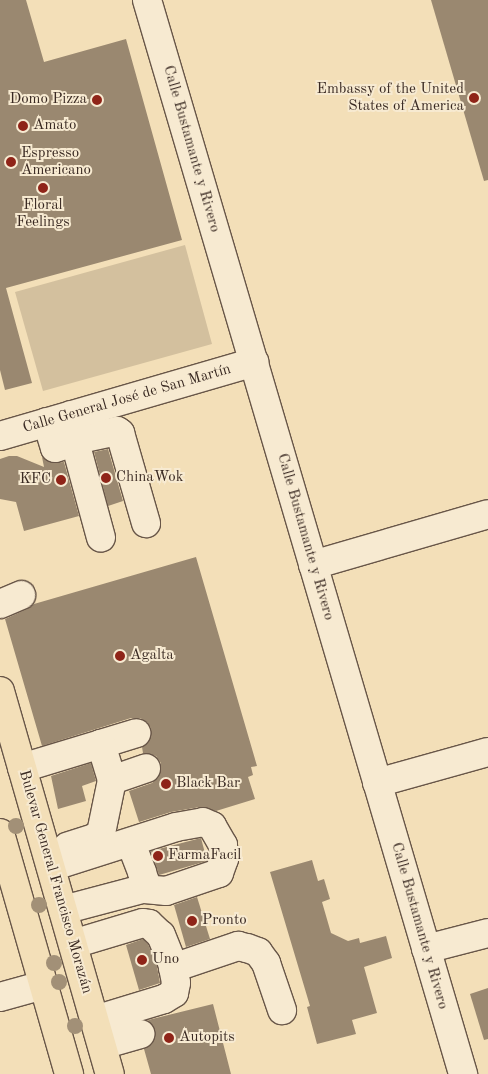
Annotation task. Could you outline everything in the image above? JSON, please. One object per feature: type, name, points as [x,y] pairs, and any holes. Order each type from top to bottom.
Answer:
[{"type":"main road","name":"Bulevar General Francisco Morazán","points":[[0,691],[110,1074]]},
{"type":"main road","points":[[1,843],[69,1074]]},
{"type":"street","name":"Calle Bustamante y Rivero","points":[[147,0],[463,1074]]},
{"type":"street","name":"Calle General José de San Martín","points":[[0,436],[254,362]]},
{"type":"street","points":[[101,538],[75,442],[55,448],[59,419],[89,437],[117,431],[120,433],[146,523]]},
{"type":"street","points":[[313,565],[488,514]]},
{"type":"street","points":[[22,768],[136,733]]},
{"type":"street","points":[[49,861],[101,833],[112,780],[94,747]]},
{"type":"street","points":[[94,747],[105,819]]},
{"type":"street","points":[[377,783],[488,752]]},
{"type":"street","points":[[112,780],[146,768]]},
{"type":"street","points":[[49,861],[128,844],[176,827],[203,822],[212,826],[223,845],[224,859],[219,874],[166,891],[142,889],[63,910]]},
{"type":"street","points":[[128,844],[132,846],[142,872],[145,882],[142,889]]},
{"type":"street","points":[[73,944],[143,923],[148,924],[160,935],[174,968],[176,983],[174,993],[164,999],[144,1020],[98,1033]]},
{"type":"street","points":[[426,949],[488,933]]},
{"type":"street","points":[[174,968],[238,946],[258,952],[266,963],[282,1010]]},
{"type":"street","points":[[0,997],[43,985]]},
{"type":"shaded area","points":[[185,245],[212,344],[43,391],[15,292]]},
{"type":"building","points":[[0,0],[26,0],[44,62],[126,39],[182,240],[6,288],[32,383],[5,390],[0,370]]},
{"type":"building","name":"Embassy of the United States of America","points":[[431,0],[488,0],[488,180],[484,181]]},
{"type":"building","points":[[108,449],[123,501],[108,506],[94,452]]},
{"type":"building","points":[[17,456],[44,467],[42,457],[52,463],[64,462],[79,516],[24,531],[16,502],[0,499],[0,459]]},
{"type":"building","name":"Agalta","points":[[196,557],[257,766],[251,767],[253,775],[248,777],[255,799],[216,811],[200,807],[171,812],[139,822],[129,791],[152,783],[158,778],[161,770],[161,763],[156,756],[143,753],[142,747],[148,743],[151,736],[151,728],[147,722],[140,718],[131,718],[42,746],[5,619],[34,604]]},
{"type":"building","points":[[91,763],[96,781],[82,786],[86,801],[58,809],[51,776]]},
{"type":"building","points":[[201,838],[207,861],[159,875],[151,851]]},
{"type":"building","points":[[312,860],[318,881],[324,879],[330,899],[322,902],[331,933],[348,941],[359,938],[360,943],[386,936],[392,958],[364,967],[377,1013],[352,1020],[356,1034],[317,1044],[307,1007],[310,1006],[270,872]]},
{"type":"building","points":[[197,897],[210,939],[186,947],[174,905]]},
{"type":"building","points":[[143,939],[148,944],[157,966],[160,983],[139,990],[126,945]]},
{"type":"building","points":[[488,988],[488,1039],[484,1040],[470,994]]},
{"type":"building","points":[[213,1004],[231,1074],[151,1074],[144,1049],[152,1044],[155,1030],[148,1020]]},
{"type":"place","name":"Embassy of the United States of America","points":[[474,98]]},
{"type":"place","name":"Domo Pizza","points":[[97,100]]},
{"type":"place","name":"Amato","points":[[23,126]]},
{"type":"place","name":"Espresso Americano","points":[[11,162]]},
{"type":"place","name":"Floral Feelings","points":[[43,188]]},
{"type":"place","name":"ChinaWok","points":[[106,478]]},
{"type":"place","name":"KFC","points":[[61,480]]},
{"type":"place","name":"Agalta","points":[[120,656]]},
{"type":"place","name":"Black Bar","points":[[166,784]]},
{"type":"place","name":"FarmaFacil","points":[[158,856]]},
{"type":"place","name":"Pronto","points":[[192,921]]},
{"type":"place","name":"Uno","points":[[142,960]]},
{"type":"place","name":"Autopits","points":[[169,1038]]}]
